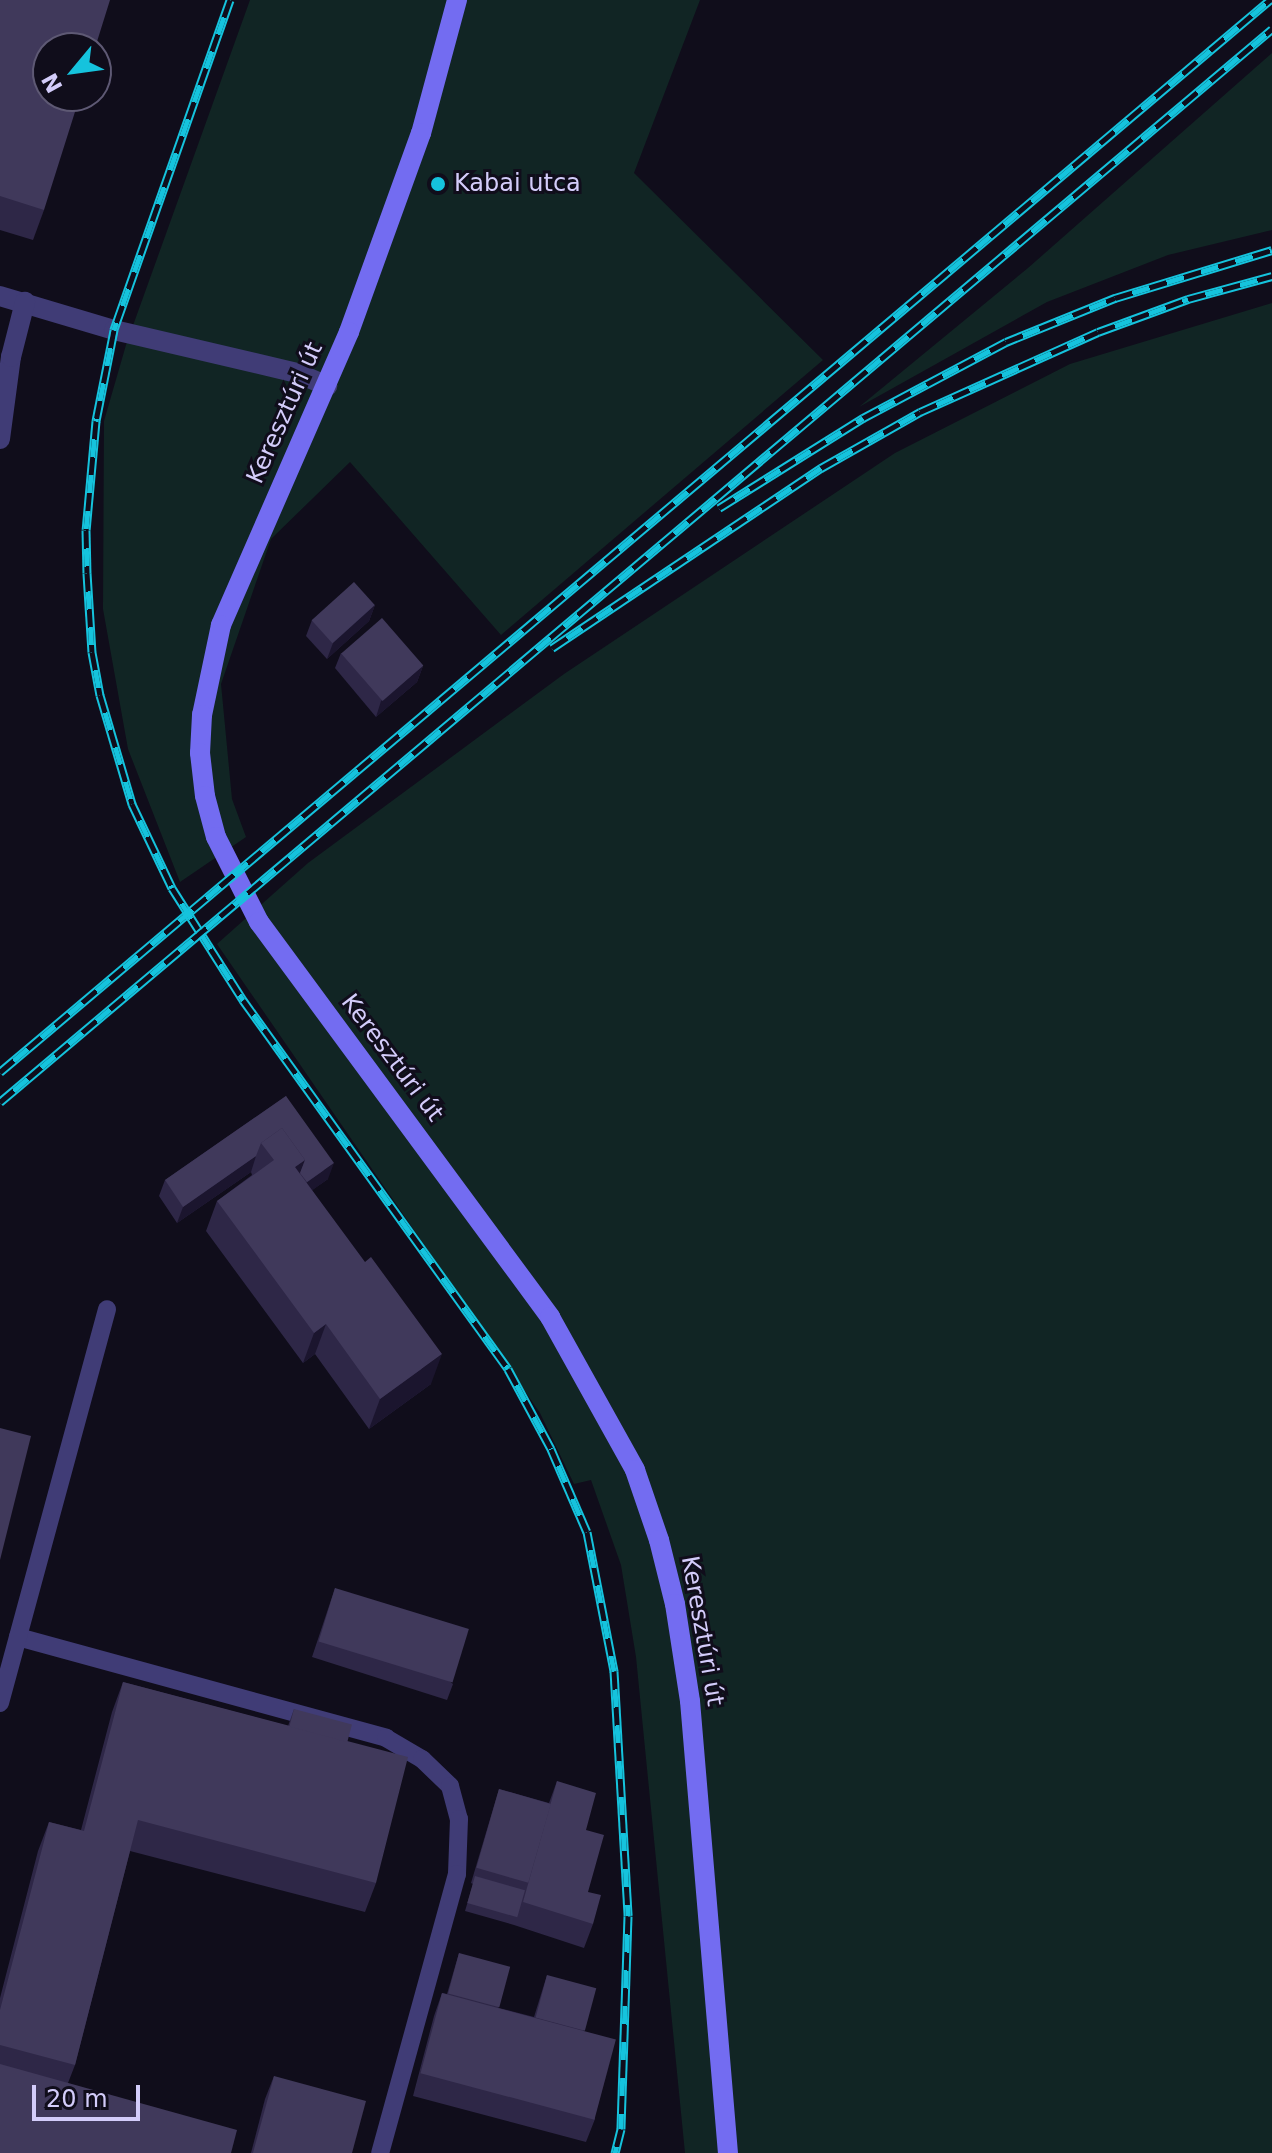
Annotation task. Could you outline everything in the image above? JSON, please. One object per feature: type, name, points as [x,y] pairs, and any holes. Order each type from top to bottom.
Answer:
[{"type":"main road","name":"Keresztúri út","points":[[457,0],[421,133],[327,386],[221,625],[202,715],[200,753],[205,796],[216,837],[259,922],[550,1317],[635,1470],[659,1540],[675,1604],[690,1701],[728,2153]]},
{"type":"street","points":[[0,296],[114,330],[297,373],[327,386]]},
{"type":"street","points":[[0,439],[11,357],[25,302]]},
{"type":"lane","points":[[0,1703],[107,1309]]},
{"type":"lane","points":[[18,1637],[386,1738],[422,1759],[450,1786],[459,1819],[457,1874],[380,2153]]},
{"type":"green space","points":[[250,0],[700,0],[634,173],[823,360],[501,635],[350,462],[271,539],[221,684],[232,799],[246,837],[180,882],[128,749],[103,609],[104,421],[126,345]]},
{"type":"green space","points":[[1272,53],[1272,230],[1168,255],[1047,302],[859,407],[1028,268]]},
{"type":"green space","points":[[1272,303],[1272,2153],[685,2153],[636,1657],[621,1565],[591,1480],[574,1484],[540,1413],[217,944],[308,863],[564,674],[895,453],[1070,364]]},
{"type":"building","points":[[0,0],[110,0],[100,32],[32,32],[32,112],[75,112],[44,210],[0,196]]},
{"type":"building","points":[[354,582],[375,605],[332,643],[312,620]]},
{"type":"building","points":[[382,618],[423,666],[383,701],[341,653]]},
{"type":"building","points":[[286,1096],[334,1163],[307,1182],[300,1173],[305,1160],[282,1128],[261,1143],[256,1156],[183,1207],[165,1180]]},
{"type":"building","points":[[282,1128],[305,1160],[295,1167],[365,1262],[371,1257],[442,1354],[380,1399],[326,1324],[314,1333],[217,1201],[274,1160],[261,1143]]},
{"type":"building","points":[[0,1428],[31,1436],[0,1560]]},
{"type":"building","points":[[335,1588],[469,1629],[453,1682],[319,1642]]},
{"type":"building","points":[[123,1682],[408,1757],[376,1883],[138,1820],[75,2065],[0,2045],[0,2010],[49,1822],[84,1831]]},
{"type":"building","points":[[294,1709],[352,1725],[347,1742],[289,1726]]},
{"type":"building","points":[[557,1781],[596,1793],[586,1830],[604,1835],[588,1892],[601,1895],[593,1924],[523,1902]]},
{"type":"building","points":[[499,1789],[551,1804],[528,1883],[476,1868]]},
{"type":"building","points":[[475,1876],[525,1890],[517,1917],[467,1903]]},
{"type":"building","points":[[459,1953],[510,1967],[499,2007],[448,1994]]},
{"type":"building","points":[[547,1975],[596,1988],[585,2031],[536,2018]]},
{"type":"building","points":[[442,1993],[616,2040],[594,2120],[421,2073]]},
{"type":"building","points":[[0,2064],[237,2130],[231,2153],[0,2153]]},
{"type":"building","points":[[274,2076],[366,2101],[352,2153],[253,2153]]},
{"type":"railway","points":[[230,0],[114,330],[96,421],[86,530],[92,652],[100,695],[132,804],[172,888],[243,1000],[508,1369],[551,1449],[587,1532],[614,1671],[628,1916],[621,2129],[615,2153]]},
{"type":"railway","points":[[0,1072],[1270,0]]},
{"type":"railway","points":[[0,1102],[1272,29]]},
{"type":"railway","points":[[719,508],[863,418],[1006,342],[1115,298],[1272,250]]},
{"type":"railway","points":[[552,648],[821,468],[920,412],[1098,332],[1188,299],[1272,276]]},
{"type":"place","name":"Kabai utca","points":[[438,184]]}]
